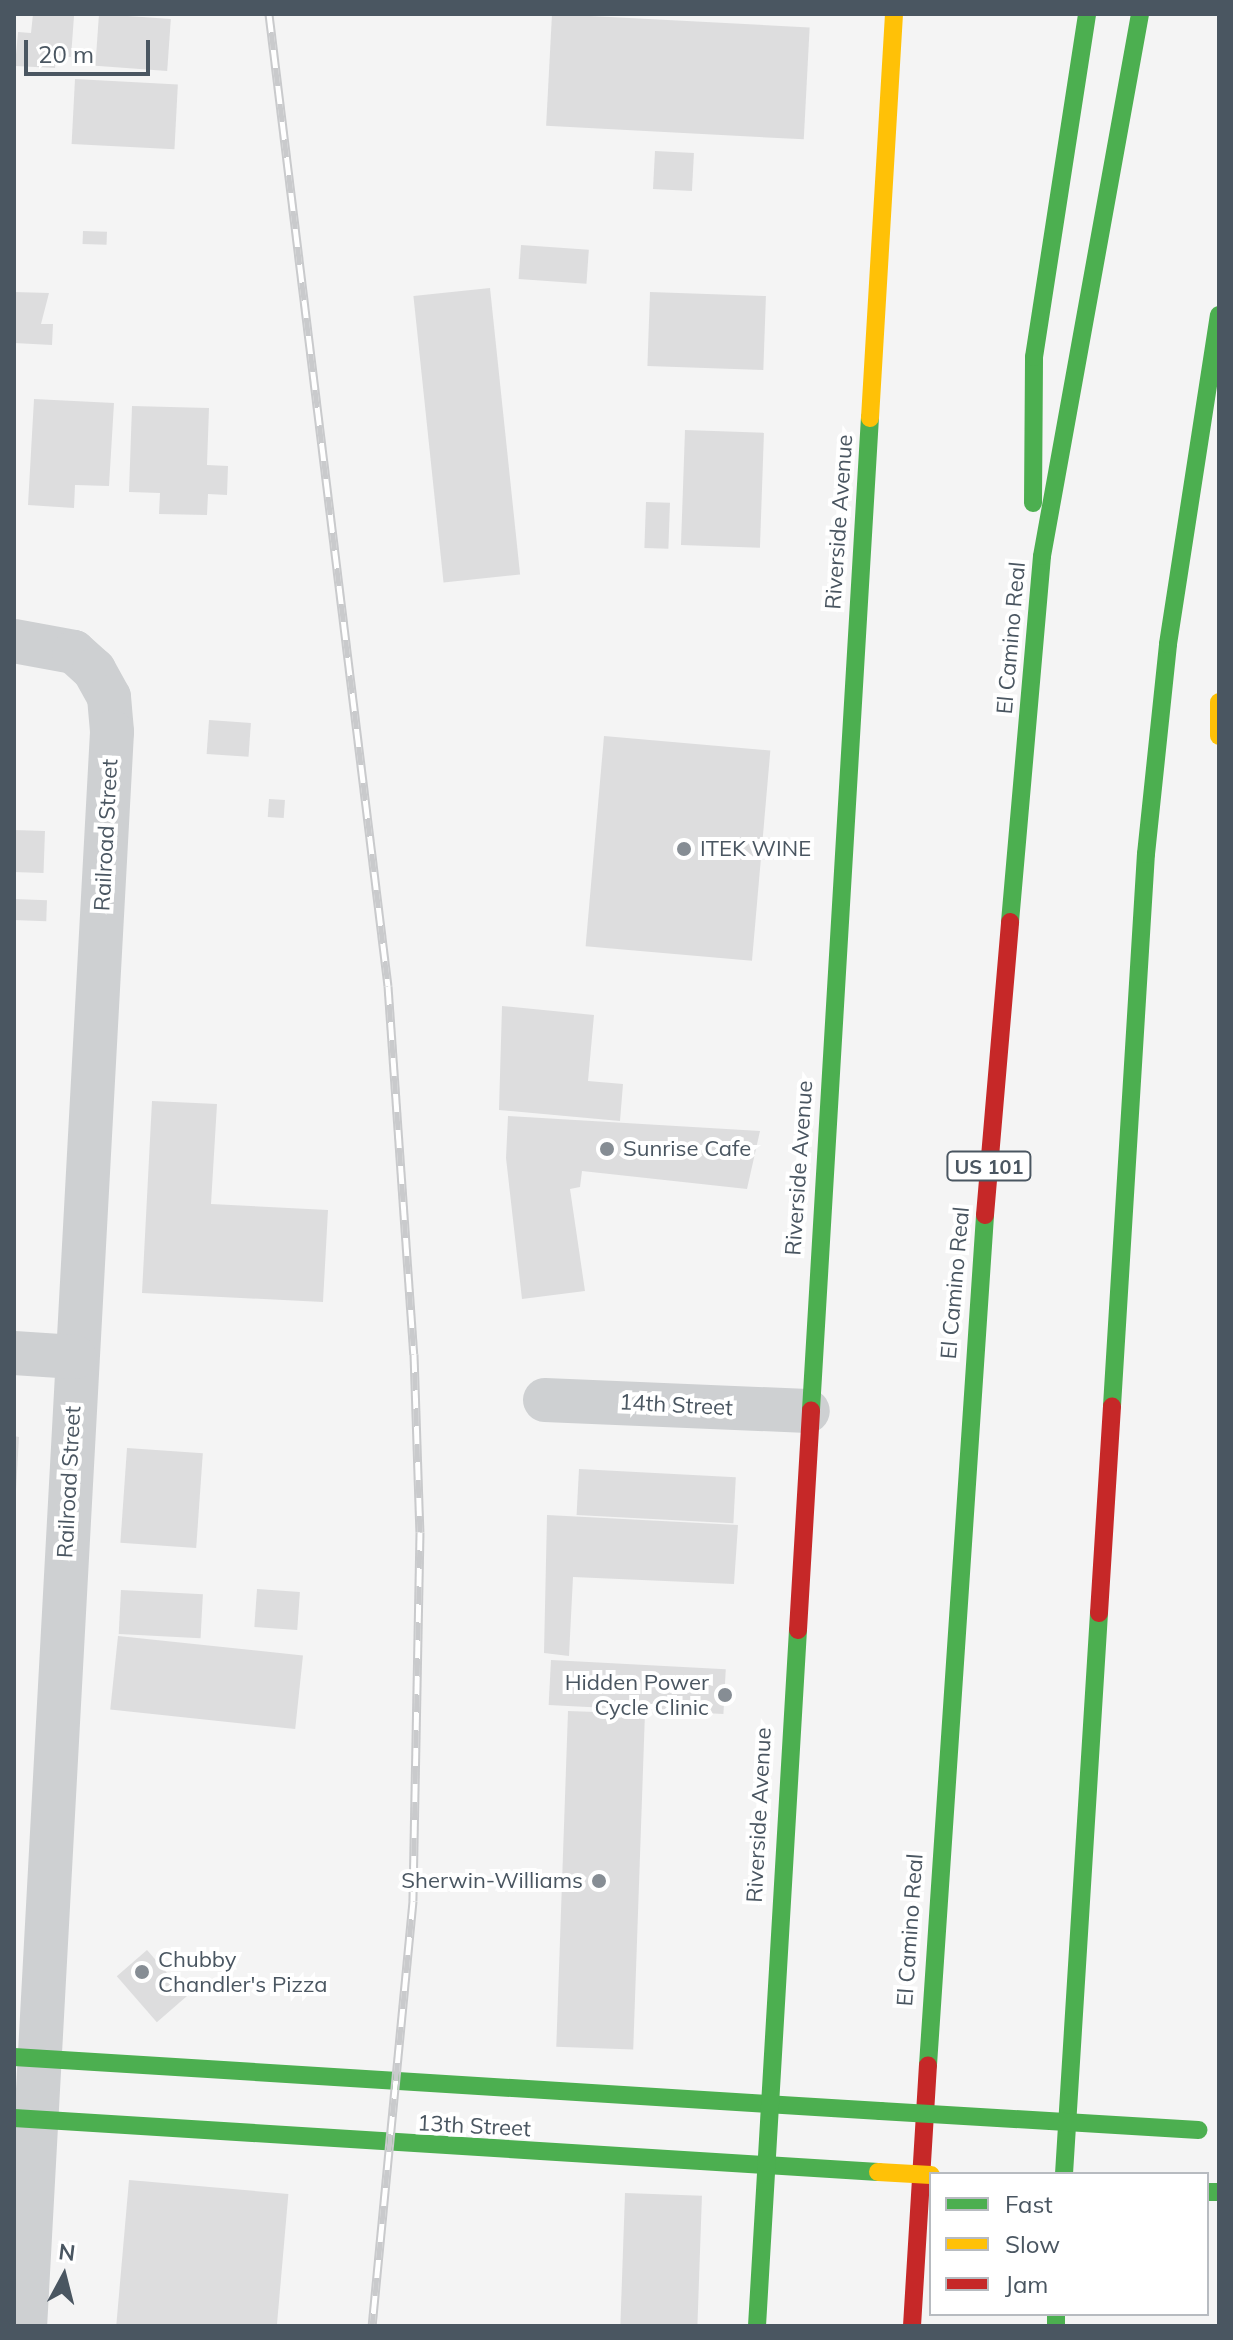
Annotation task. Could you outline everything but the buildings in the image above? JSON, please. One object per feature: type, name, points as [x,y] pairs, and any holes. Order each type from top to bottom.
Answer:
[{"type":"main road","name":"Riverside Avenue","points":[[757,2326],[766,2103],[894,14]]},
{"type":"main road","points":[[1042,556],[1028,477],[1034,357],[1087,14]]},
{"type":"main road","name":"El Camino Real","points":[[912,2326],[969,1402],[1042,556],[1140,14]]},
{"type":"main road","points":[[1064,2172],[1146,854],[1168,644],[1219,315]]},
{"type":"main road","points":[[1219,702],[1219,736]]},
{"type":"main road","name":"13th Street","points":[[27,2057],[1219,2130]]},
{"type":"main road","name":"13th Street","points":[[25,2119],[929,2175]]},
{"type":"street","name":"Railroad Street","points":[[14,641],[74,652],[109,697],[112,732],[75,1357],[27,2057],[25,2326]]},
{"type":"street","points":[[14,1353],[75,1357]]},
{"type":"street","name":"14th Street","points":[[545,1400],[808,1411]]},
{"type":"railway","points":[[269,14],[388,986],[414,1354],[420,1532],[413,1901],[372,2326]]},
{"type":"traffic: fast","points":[[1033,503],[1034,357],[1087,14]]},
{"type":"traffic: fast","points":[[1010,922],[1042,556],[1140,14]]},
{"type":"traffic: fast","points":[[1112,1406],[1146,854],[1168,644],[1219,315]]},
{"type":"traffic: fast","points":[[811,1410],[870,418]]},
{"type":"traffic: fast","points":[[928,2065],[985,1215]]},
{"type":"traffic: fast","points":[[1064,2172],[1099,1613]]},
{"type":"traffic: fast","points":[[757,2326],[798,1630]]},
{"type":"traffic: fast","points":[[14,2057],[880,2111]]},
{"type":"traffic: fast","points":[[880,2111],[1198,2130]]},
{"type":"traffic: fast","points":[[14,2118],[878,2172]]},
{"type":"traffic: fast","points":[[1209,2192],[1219,2192]]},
{"type":"traffic: fast","points":[[1056,2316],[1056,2326]]},
{"type":"traffic: slow","points":[[870,418],[894,14]]},
{"type":"traffic: slow","points":[[1219,702],[1219,736]]},
{"type":"traffic: slow","points":[[878,2172],[929,2175]]},
{"type":"traffic: jam","points":[[985,1215],[1010,922]]},
{"type":"traffic: jam","points":[[1099,1613],[1112,1406]]},
{"type":"traffic: jam","points":[[798,1630],[811,1410]]},
{"type":"traffic: jam","points":[[912,2326],[928,2065]]},
{"type":"place","name":"ITEK WINE","points":[[684,849]]},
{"type":"place","name":"Sunrise Cafe","points":[[607,1149]]},
{"type":"place","name":"Hidden Power Cycle Clinic","points":[[725,1695]]},
{"type":"place","name":"Sherwin-Williams","points":[[599,1881]]},
{"type":"place","name":"Chubby Chandler's Pizza","points":[[142,1972]]}]
